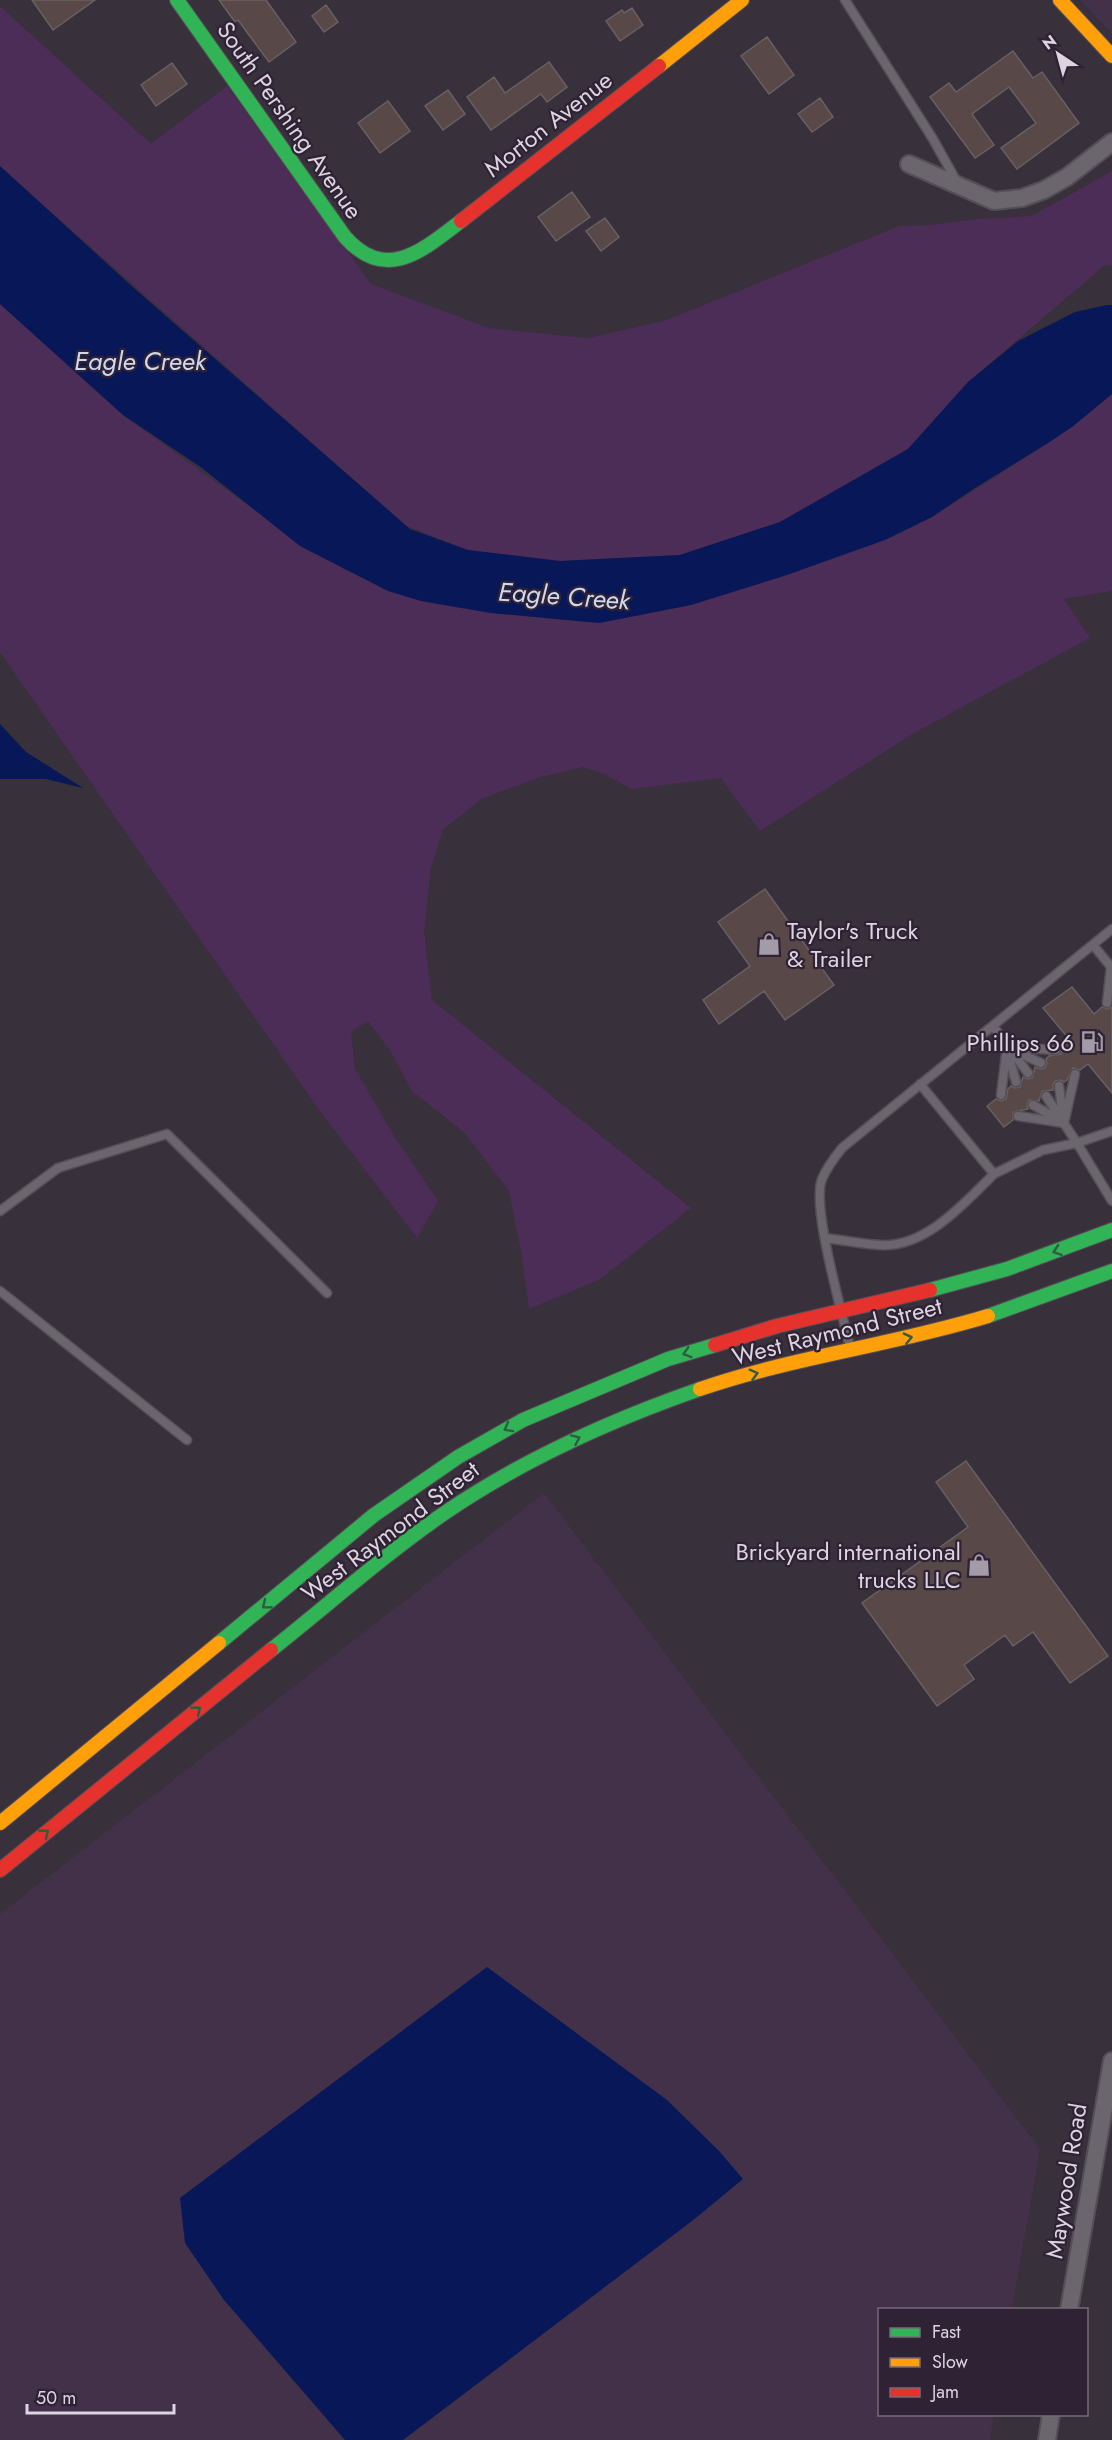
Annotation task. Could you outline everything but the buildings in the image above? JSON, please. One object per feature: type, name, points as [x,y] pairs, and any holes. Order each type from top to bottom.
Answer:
[{"type":"main road","name":"South Pershing Avenue","points":[[177,0],[345,237],[357,251],[372,260]]},
{"type":"main road","name":"Morton Avenue","points":[[372,260],[391,261],[405,258],[460,222],[742,0]]},
{"type":"main road","points":[[1060,0],[1112,56]]},
{"type":"main road","name":"West Raymond Street","points":[[0,1823],[374,1515],[458,1456],[523,1420],[636,1371],[777,1326],[987,1275],[1112,1230]]},
{"type":"main road","name":"West Raymond Street","points":[[0,1870],[414,1535],[482,1488],[571,1441],[677,1398],[753,1374],[1010,1310],[1048,1298],[1112,1271]]},
{"type":"street","points":[[909,164],[994,201],[1023,198],[1044,190],[1067,177],[1112,142]]},
{"type":"street","name":"Maywood Road","points":[[1069,2308],[1112,2061]]},
{"type":"street","points":[[1047,2440],[1051,2416]]},
{"type":"lane","points":[[846,0],[960,186]]},
{"type":"lane","points":[[851,1351],[825,1238],[819,1200],[823,1178],[830,1162],[842,1148],[1112,929]]},
{"type":"lane","points":[[1093,945],[1112,967],[1107,1003]]},
{"type":"lane","points":[[993,1026],[1028,1073]]},
{"type":"lane","points":[[1007,1047],[1056,1050]]},
{"type":"lane","points":[[1007,1047],[1041,1063]]},
{"type":"lane","points":[[1007,1047],[1016,1082]]},
{"type":"lane","points":[[1001,1095],[1007,1047]]},
{"type":"lane","points":[[1064,1123],[1075,1074]]},
{"type":"lane","points":[[920,1084],[994,1174]]},
{"type":"lane","points":[[1059,1086],[1064,1123]]},
{"type":"lane","points":[[1046,1096],[1112,1201]]},
{"type":"lane","points":[[1033,1105],[1064,1123]]},
{"type":"lane","points":[[1018,1116],[1064,1123]]},
{"type":"lane","points":[[825,1238],[883,1245],[915,1238],[940,1226],[994,1174],[1043,1150],[1077,1143],[1112,1131]]},
{"type":"lane","points":[[0,1211],[58,1168],[167,1134],[327,1293]]},
{"type":"lane","points":[[0,1291],[187,1440]]},
{"type":"shaded area","points":[[1080,0],[1112,0],[1112,34]]},
{"type":"shaded area","points":[[0,6],[151,144],[227,86],[371,284],[489,328],[588,338],[667,320],[899,226],[1032,216],[1112,171],[1112,265],[1105,265],[968,382],[908,449],[780,522],[680,555],[560,561],[467,550],[405,525],[0,167]]},
{"type":"shaded area","points":[[0,304],[123,415],[259,513],[345,570],[421,601],[491,613],[599,623],[691,605],[900,533],[932,517],[1048,443],[1072,427],[1112,394],[1112,591],[1064,599],[1090,638],[914,733],[760,831],[721,778],[632,789],[606,775],[584,767],[541,777],[481,799],[443,830],[431,868],[424,931],[432,1000],[691,1208],[599,1280],[529,1309],[521,1251],[509,1191],[465,1133],[412,1091],[391,1052],[368,1021],[351,1032],[355,1069],[394,1136],[438,1201],[417,1238],[317,1107],[0,652]]},
{"type":"shaded area","points":[[544,1493],[1040,2149],[1012,2308],[878,2308],[878,2416],[994,2416],[990,2440],[0,2440],[0,1914]]},
{"type":"water","name":"Eagle Creek","points":[[0,166],[135,289],[410,529],[468,550],[560,561],[680,555],[780,522],[908,449],[968,382],[1018,341],[1075,312],[1107,305],[1112,305],[1112,394],[1072,427],[932,517],[885,540],[784,576],[691,605],[599,623],[491,613],[421,601],[388,591],[300,546],[202,468],[123,415],[0,304]]},
{"type":"water","points":[[0,724],[26,752],[83,788],[46,779],[0,779]]},
{"type":"water","points":[[487,1967],[667,2100],[720,2152],[743,2179],[692,2221],[403,2440],[345,2440],[224,2300],[185,2243],[180,2198]]},
{"type":"traffic: fast","points":[[177,0],[345,237],[360,251],[375,258],[389,260],[404,258],[432,243],[461,221]]},
{"type":"traffic: fast","points":[[930,1290],[1007,1269],[1112,1230]]},
{"type":"traffic: fast","points":[[988,1316],[1112,1271]]},
{"type":"traffic: fast","points":[[219,1643],[374,1515],[458,1457],[523,1420],[668,1359],[715,1345]]},
{"type":"traffic: fast","points":[[271,1650],[401,1545],[476,1493],[569,1442],[700,1389]]},
{"type":"traffic: slow","points":[[659,66],[742,0]]},
{"type":"traffic: slow","points":[[1060,0],[1112,56]]},
{"type":"traffic: slow","points":[[700,1389],[771,1368],[988,1316]]},
{"type":"traffic: slow","points":[[0,1823],[219,1643]]},
{"type":"traffic: jam","points":[[461,221],[659,66]]},
{"type":"traffic: jam","points":[[715,1345],[777,1326],[930,1290]]},
{"type":"traffic: jam","points":[[0,1870],[271,1650]]},
{"type":"place","name":"Taylor's Truck & Trailer","points":[[769,944]]},
{"type":"place","name":"Phillips 66","points":[[1092,1042]]},
{"type":"place","name":"Brickyard international trucks LLC","points":[[979,1565]]}]
